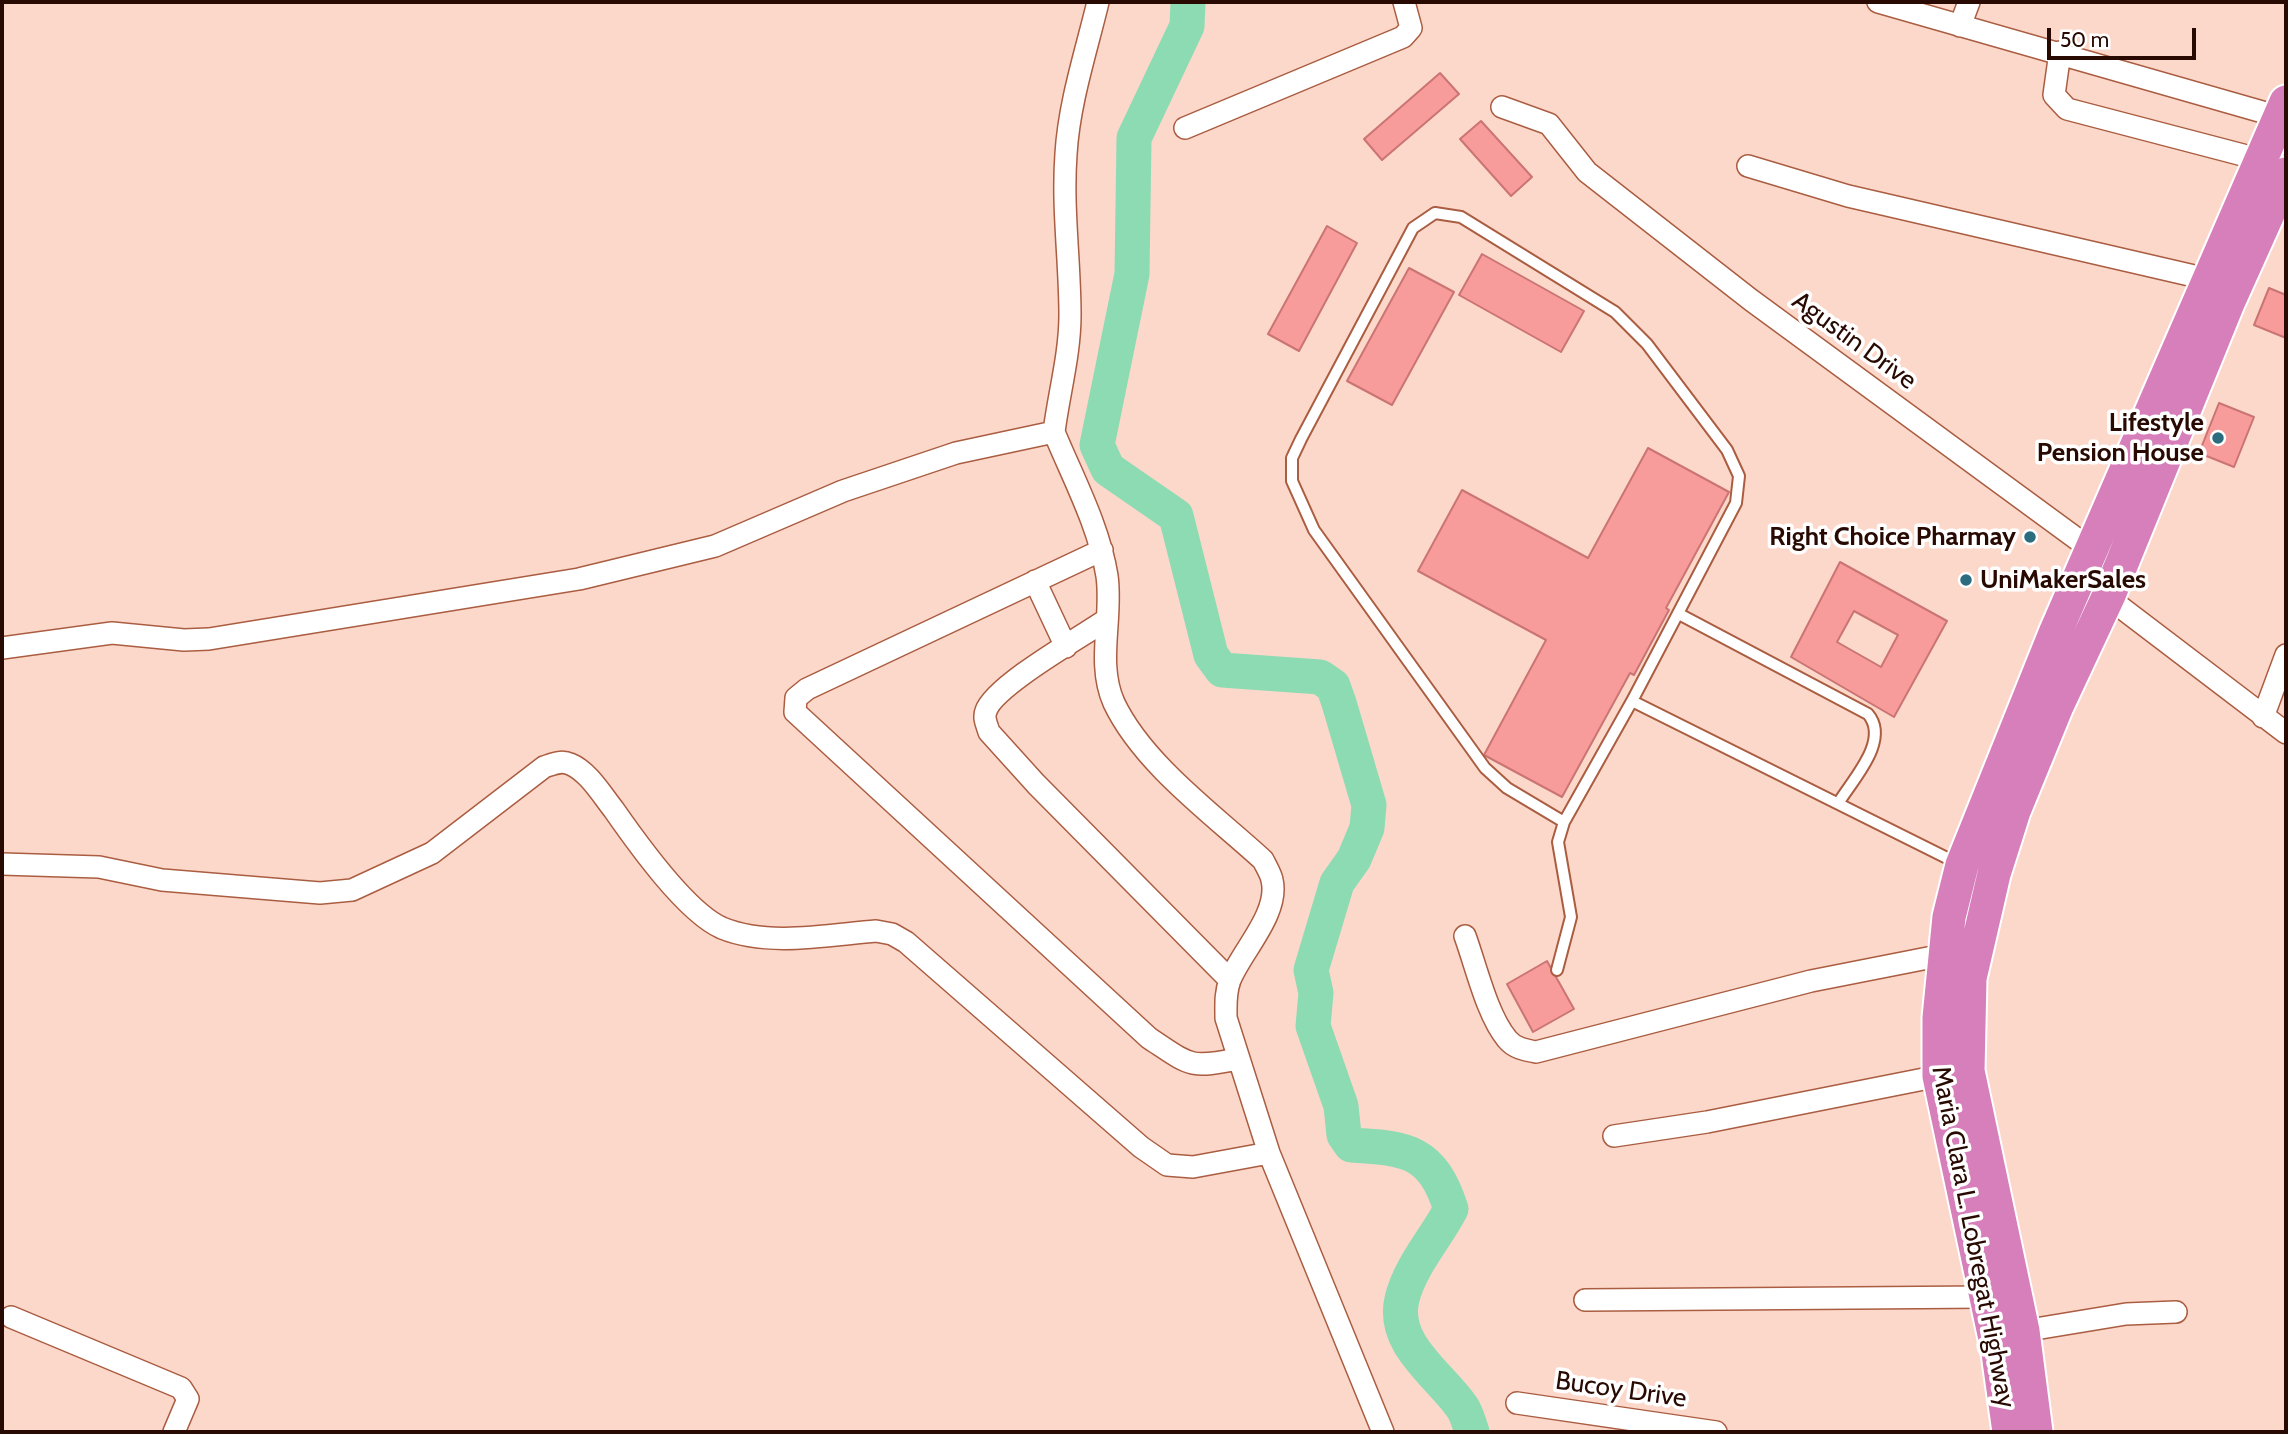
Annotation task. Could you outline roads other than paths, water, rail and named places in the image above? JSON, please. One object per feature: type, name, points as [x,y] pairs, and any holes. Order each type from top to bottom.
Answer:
[{"type":"highway","name":"Maria Clara L. Lobregat Highway","points":[[2036,1432],[2023,1331],[1968,1071],[1970,978],[1978,869],[2014,811],[2057,706],[2109,595],[2279,177],[2283,110]]},
{"type":"highway","name":"Maria Clara L. Lobregat Highway","points":[[2009,1432],[1987,1297],[1939,1076],[1943,955],[1978,869],[2087,563],[2207,279],[2279,177]]},
{"type":"street","points":[[1098,2],[1077,86],[1066,151],[1063,208],[1070,314],[1069,347],[1054,432],[1102,550],[1107,578],[1104,652],[1113,701],[1137,741],[1263,860],[1273,882],[1270,903],[1261,927],[1230,980],[1226,997],[1226,1018],[1269,1153],[1383,1432]]},
{"type":"street","points":[[1185,128],[1403,37],[1411,28],[1404,2]]},
{"type":"street","points":[[1878,2],[2283,110]]},
{"type":"street","points":[[1960,26],[1969,2]]},
{"type":"street","points":[[2060,52],[2054,95],[2067,109],[2279,177]]},
{"type":"street","name":"Agustin Drive","points":[[1502,107],[1549,124],[1587,172],[2087,563],[2109,595],[2286,733]]},
{"type":"street","points":[[1748,166],[1848,196],[2207,279]]},
{"type":"street","points":[[2,648],[112,633],[184,640],[209,639],[579,579],[715,546],[844,491],[956,453],[1054,432]]},
{"type":"street","points":[[1102,550],[807,689],[796,698],[795,712],[1149,1038],[1181,1059],[1200,1066],[1237,1059]]},
{"type":"street","points":[[1035,581],[1066,647]]},
{"type":"street","points":[[1106,620],[1007,686],[985,712],[989,732],[1036,785],[1230,980]]},
{"type":"street","points":[[2263,717],[2286,655]]},
{"type":"street","points":[[2,864],[99,867],[162,880],[320,893],[352,890],[432,853],[544,767],[558,762],[570,764],[597,788],[690,905],[720,927],[745,934],[780,937],[876,931],[892,934],[906,942],[1141,1147],[1167,1165],[1193,1167],[1269,1153]]},
{"type":"street","points":[[1465,936],[1497,1023],[1508,1041],[1522,1050],[1536,1052],[1811,981],[1943,955]]},
{"type":"street","points":[[1614,1136],[1731,1117],[1939,1076]]},
{"type":"street","points":[[1585,1300],[1987,1297]]},
{"type":"street","points":[[2023,1331],[2126,1314],[2176,1312]]},
{"type":"street","points":[[11,1317],[181,1388],[188,1399],[174,1432]]},
{"type":"street","name":"Bucoy Drive","points":[[1517,1403],[1716,1432]]},
{"type":"lane","points":[[1557,970],[1571,917],[1558,842],[1564,822],[1679,614],[1736,503],[1739,476],[1727,450],[1647,344],[1615,312],[1461,217],[1435,213],[1423,218],[1413,228],[1301,439],[1292,458],[1292,481],[1314,530],[1464,743],[1507,788],[1564,822]]},
{"type":"lane","points":[[1679,614],[1868,714],[1874,721],[1874,746],[1839,802]]},
{"type":"lane","points":[[1632,701],[1839,802],[1939,856],[1978,869]]},
{"type":"waterway","points":[[1188,2],[1187,26],[1134,138],[1132,274],[1097,445],[1108,469],[1176,516],[1211,655],[1222,670],[1320,677],[1333,686],[1369,805],[1367,828],[1354,859],[1337,883],[1311,970],[1316,993],[1313,1026],[1341,1106],[1344,1135],[1351,1145],[1388,1148],[1415,1156],[1426,1164],[1444,1190],[1451,1209],[1411,1275],[1402,1299],[1400,1315],[1410,1344],[1462,1407],[1472,1432]]},
{"type":"place","name":"Lifestyle Pension House","points":[[2218,438]]},
{"type":"place","name":"Right Choice Pharmay","points":[[2030,537]]},
{"type":"place","name":"UniMakerSales","points":[[1966,580]]}]
